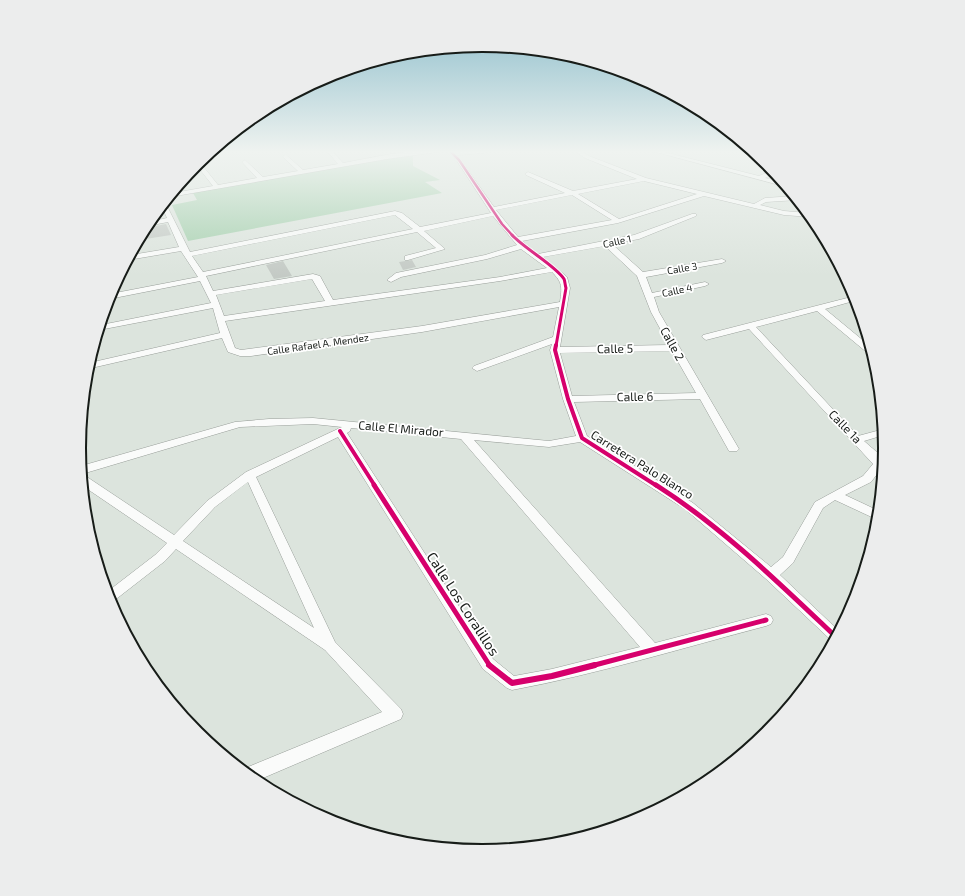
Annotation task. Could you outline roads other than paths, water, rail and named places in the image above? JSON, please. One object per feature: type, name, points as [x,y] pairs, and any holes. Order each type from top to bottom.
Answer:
[{"type":"street","name":"Carretera Palo Blanco","points":[[481,193],[493,211],[519,243],[538,256],[564,279],[566,288],[564,304],[555,350],[568,399],[582,438],[689,506],[771,575],[832,633]]},
{"type":"street","points":[[117,295],[419,230],[493,211],[580,193]]},
{"type":"street","points":[[697,193],[756,205],[784,213],[802,214]]},
{"type":"street","points":[[574,194],[618,221]]},
{"type":"street","points":[[392,280],[399,275],[430,270],[487,257],[519,243],[618,221],[702,194]]},
{"type":"street","points":[[756,205],[765,200],[790,198]]},
{"type":"street","name":"Calle Rafael A. Mendez","points":[[166,209],[183,248],[202,277],[216,305],[224,335],[231,350],[240,353],[251,353],[422,329],[564,304]]},
{"type":"street","points":[[188,255],[390,213],[400,214],[441,248],[408,258]]},
{"type":"street","name":"Calle 1","points":[[538,256],[608,244],[636,237],[694,215]]},
{"type":"street","points":[[157,222],[171,219]]},
{"type":"street","name":"Calle 2","points":[[608,244],[641,275],[655,312],[674,348],[733,449]]},
{"type":"street","points":[[136,257],[183,248]]},
{"type":"street","name":"Calle 3","points":[[641,275],[722,261]]},
{"type":"street","points":[[220,319],[500,279],[554,269]]},
{"type":"street","points":[[210,294],[312,276],[317,278],[330,303]]},
{"type":"street","name":"Calle 4","points":[[649,296],[705,284]]},
{"type":"street","points":[[706,337],[849,300]]},
{"type":"street","points":[[106,327],[216,305]]},
{"type":"street","points":[[820,308],[865,346]]},
{"type":"street","name":"Calle 1a","points":[[750,325],[856,440],[878,461]]},
{"type":"street","points":[[96,364],[224,335]]},
{"type":"street","points":[[477,368],[556,339]]},
{"type":"street","name":"Calle 5","points":[[555,350],[674,348]]},
{"type":"street","name":"Calle 6","points":[[568,399],[702,396]]},
{"type":"street","name":"Calle El Mirador","points":[[87,469],[239,424],[314,421],[464,434],[549,444],[567,442],[582,438]]},
{"type":"street","points":[[115,594],[160,558],[211,504],[250,475],[355,425]]},
{"type":"street","name":"Calle Los Coralillos","points":[[340,431],[488,664],[512,683],[552,676],[766,620]]},
{"type":"street","points":[[464,434],[652,650]]},
{"type":"street","points":[[856,440],[878,434]]},
{"type":"street","name":"Calle 1a","points":[[771,575],[788,560],[819,505],[825,499],[836,496],[867,480],[878,468]]},
{"type":"street","points":[[250,475],[330,646]]},
{"type":"street","points":[[88,483],[330,646],[395,714],[255,772]]},
{"type":"street","points":[[836,496],[873,513]]}]
